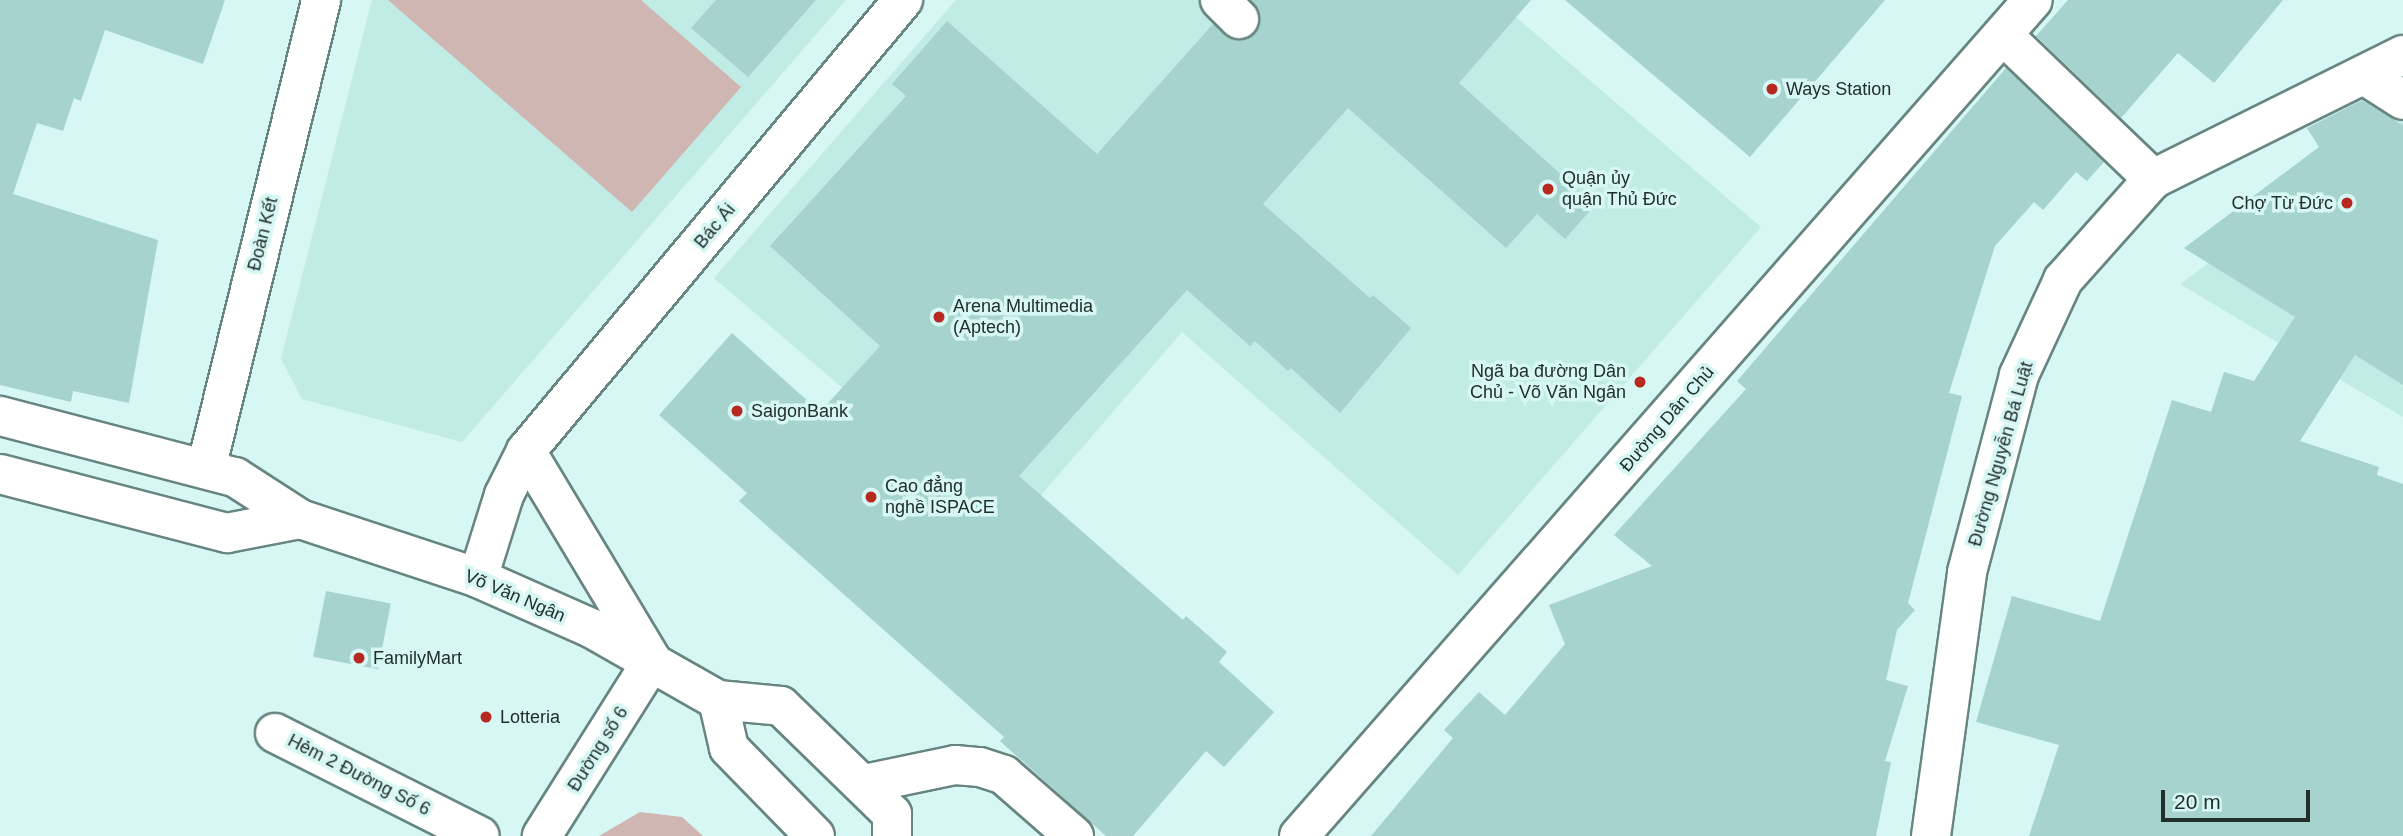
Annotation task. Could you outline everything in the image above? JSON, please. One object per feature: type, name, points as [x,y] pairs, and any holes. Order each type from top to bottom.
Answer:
[{"type":"street","name":"Đoàn Kết","points":[[205,469],[321,0]]},
{"type":"street","name":"Bác Ái","points":[[478,578],[504,495],[526,451],[903,0]]},
{"type":"street","name":"Đường Dân Chủ","points":[[1299,836],[2033,0]]},
{"type":"street","points":[[2004,36],[2152,179]]},
{"type":"street","name":"Đường Nguyễn Bá Luật","points":[[1931,836],[1968,572],[2020,375],[2063,280],[2152,179],[2403,55]]},
{"type":"street","points":[[2364,75],[2403,100]]},
{"type":"street","name":"Võ Văn Ngân","points":[[0,416],[235,477],[300,519],[478,578],[591,628],[718,700],[781,706],[892,814],[892,836]]},
{"type":"street","points":[[526,451],[652,662]]},
{"type":"street","name":"Võ Văn Ngân","points":[[0,474],[227,533],[300,519]]},
{"type":"street","name":"Đường số 6","points":[[542,836],[652,662]]},
{"type":"street","points":[[718,700],[729,748],[815,836]]},
{"type":"street","name":"Hẻm 2 Đường Số 6","points":[[275,733],[480,836]]},
{"type":"street","points":[[864,784],[955,765],[980,766],[1004,775],[1074,836]]},
{"type":"shaded area","points":[[372,0],[846,0],[462,442],[302,399],[281,359]]},
{"type":"shaded area","points":[[388,0],[641,0],[741,87],[632,212]]},
{"type":"shaded area","points":[[956,0],[1496,0],[1761,227],[1458,575],[1182,332],[1010,531],[714,278]]},
{"type":"shaded area","name":"Chợ Từ Đức","points":[[2403,121],[2403,417],[2180,284]]},
{"type":"shaded area","points":[[640,812],[682,817],[703,836],[599,836]]},
{"type":"building","points":[[0,0],[225,0],[203,64],[105,30],[81,101],[74,98],[63,131],[37,123],[13,194],[158,240],[129,403],[73,391],[71,402],[0,385]]},
{"type":"building","points":[[716,0],[816,0],[748,77],[691,28]]},
{"type":"building","points":[[1251,0],[1531,0],[1459,83],[1595,205],[1565,239],[1537,214],[1506,248],[1348,108],[1263,204],[1370,298],[1373,295],[1411,328],[1340,413],[1291,368],[1288,371],[1255,341],[1250,346],[1187,290],[1019,476],[1183,620],[1186,616],[1227,652],[1219,662],[1274,712],[1224,767],[1206,751],[1133,836],[1106,836],[1000,741],[1004,737],[739,501],[747,493],[659,415],[732,333],[820,412],[880,346],[770,246],[906,96],[892,84],[947,21],[1097,154],[1213,24],[1234,40],[1255,34],[1260,14]]},
{"type":"building","points":[[1565,0],[1885,0],[1750,157]]},
{"type":"building","points":[[2068,0],[2283,0],[2214,83],[2178,53],[2121,118],[2036,36]]},
{"type":"building","points":[[2006,68],[2104,162],[2087,181],[2076,172],[2043,210],[2034,202],[1995,246],[1949,393],[1962,396],[1908,603],[1915,610],[1897,630],[1886,680],[1908,686],[1885,761],[1891,762],[1876,836],[1371,836],[1453,738],[1444,730],[1479,692],[1505,715],[1565,644],[1549,605],[1652,566],[1614,535],[1746,389],[1737,381]]},
{"type":"building","points":[[2362,100],[2403,125],[2403,385],[2355,355],[2300,441],[2379,467],[2377,475],[2403,484],[2403,836],[2029,836],[2059,745],[1976,722],[2012,596],[2100,621],[2172,400],[2211,412],[2224,372],[2254,381],[2295,317],[2184,248],[2319,147],[2307,128]]},
{"type":"building","points":[[326,591],[391,604],[378,669],[313,657]]},
{"type":"place","name":"Ways Station","points":[[1772,89]]},
{"type":"place","name":"Quận ủy quận Thủ Đức","points":[[1548,189]]},
{"type":"place","name":"Chợ Từ Đức","points":[[2347,203]]},
{"type":"place","name":"Arena Multimedia (Aptech)","points":[[939,317]]},
{"type":"place","name":"Ngã ba đường Dân Chủ - Võ Văn Ngân","points":[[1640,382]]},
{"type":"place","name":"SaigonBank","points":[[737,411]]},
{"type":"place","name":"Cao đẳng nghề ISPACE","points":[[871,497]]},
{"type":"place","name":"FamilyMart","points":[[359,658]]},
{"type":"place","name":"Lotteria","points":[[486,717]]}]
